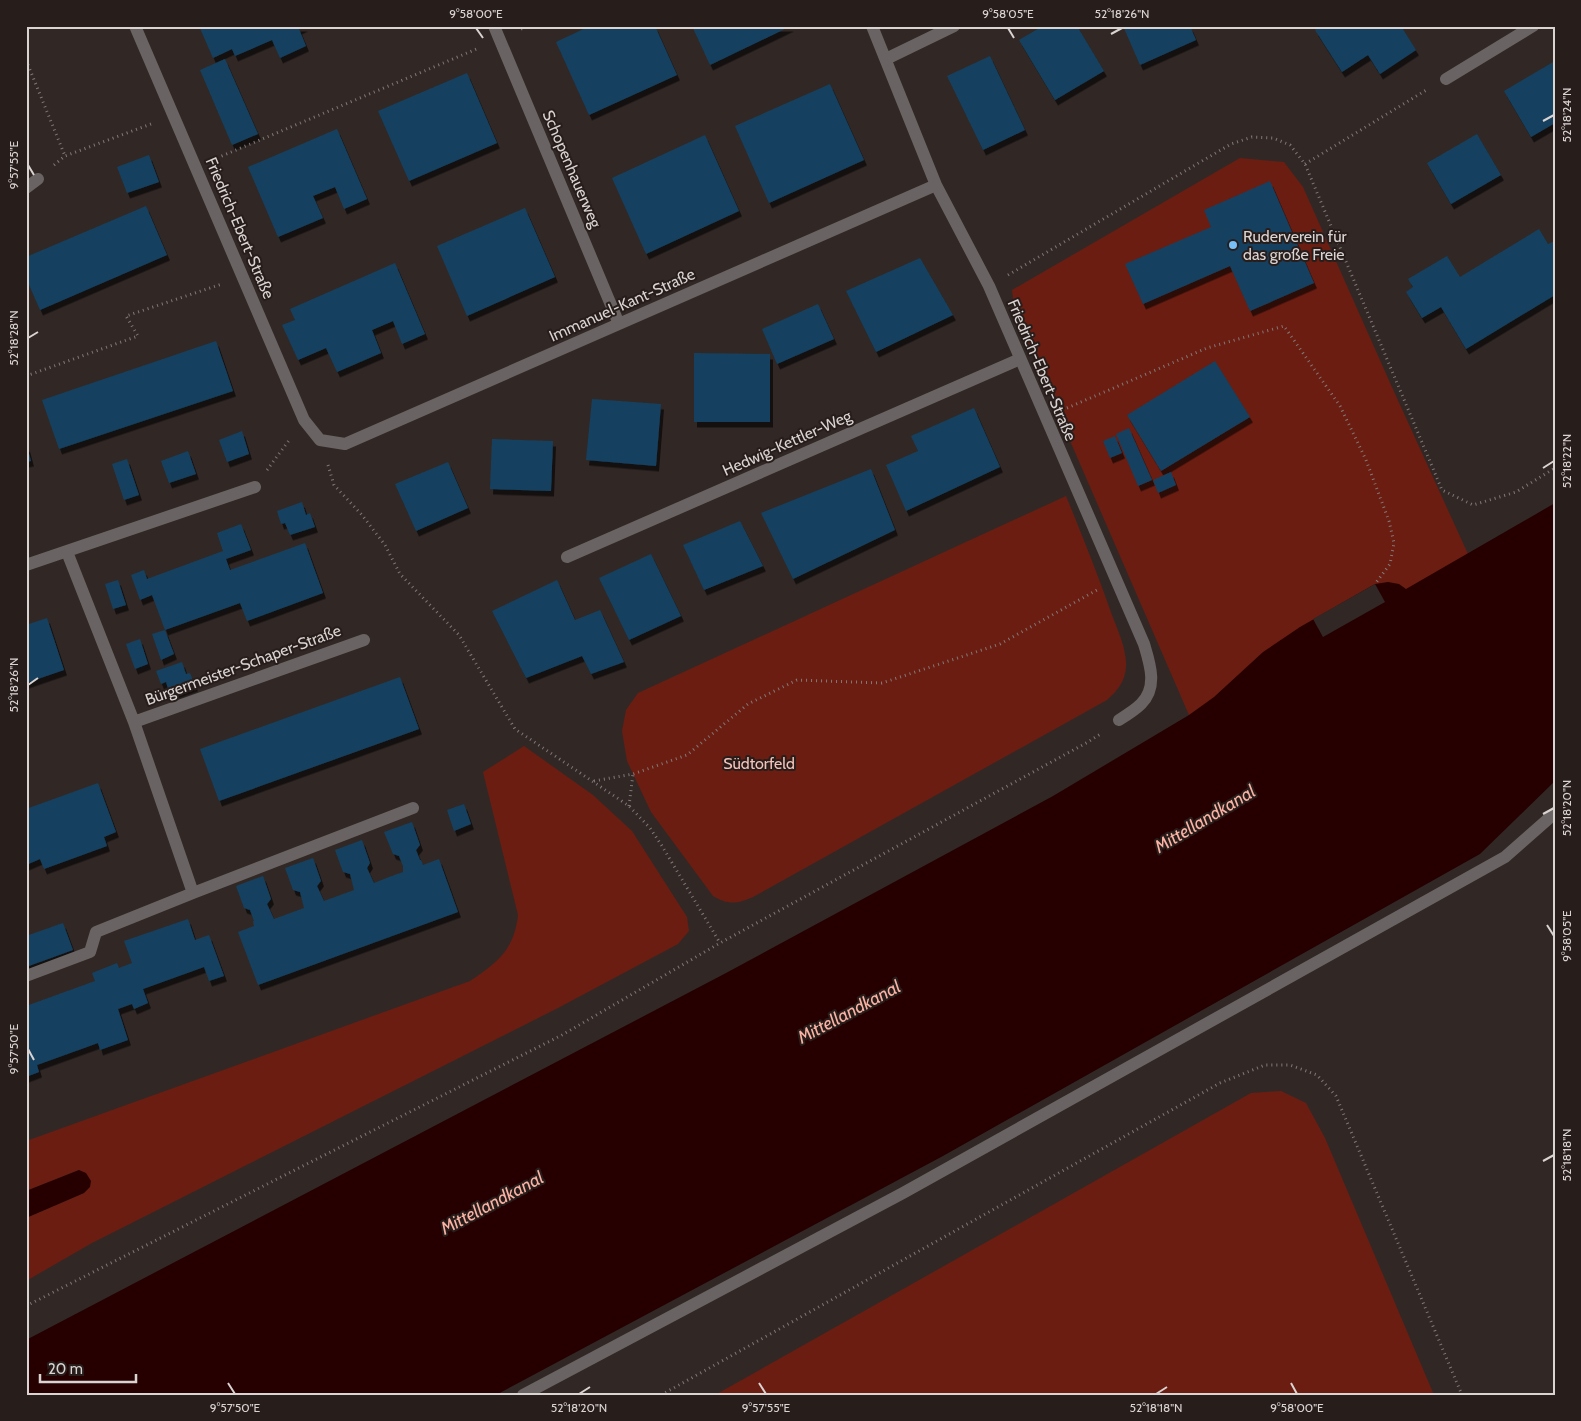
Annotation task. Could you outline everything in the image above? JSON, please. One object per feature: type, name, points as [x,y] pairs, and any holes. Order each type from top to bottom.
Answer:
[{"type":"street","name":"Friedrich-Ebert-Straße","points":[[134,26],[244,277],[304,420],[320,440]]},
{"type":"street","name":"Schopenhauerweg","points":[[494,26],[619,324]]},
{"type":"street","name":"Friedrich-Ebert-Straße","points":[[872,26],[936,185],[989,286],[1144,644],[1150,666],[1151,685],[1143,703],[1120,720]]},
{"type":"street","points":[[886,59],[954,26]]},
{"type":"street","points":[[1446,79],[1533,26]]},
{"type":"street","points":[[26,188],[38,179]]},
{"type":"street","name":"Immanuel-Kant-Straße","points":[[320,440],[345,444],[936,185]]},
{"type":"street","name":"Hedwig-Kettler-Weg","points":[[568,557],[1020,359]]},
{"type":"street","points":[[26,565],[255,487]]},
{"type":"street","name":"Bürgermeister-Schaper-Straße","points":[[67,552],[134,722],[193,893]]},
{"type":"street","name":"Bürgermeister-Schaper-Straße","points":[[134,722],[364,640]]},
{"type":"street","points":[[26,976],[90,952],[96,932],[413,808]]},
{"type":"street","points":[[523,1395],[903,1193],[1505,857],[1555,813]]},
{"type":"path","points":[[196,167],[528,26]]},
{"type":"path","points":[[26,60],[65,156]]},
{"type":"path","points":[[1305,164],[1446,79]]},
{"type":"path","points":[[38,179],[65,156],[173,116]]},
{"type":"path","points":[[989,286],[1231,144],[1252,137],[1272,138],[1290,145],[1305,164],[1442,490],[1473,505],[1516,492],[1555,468]]},
{"type":"path","points":[[26,376],[138,336],[126,316],[244,277]]},
{"type":"path","points":[[1045,417],[1207,348],[1284,326],[1340,406],[1366,460],[1389,522],[1394,543],[1390,564],[1375,584]]},
{"type":"path","points":[[255,487],[304,420]]},
{"type":"path","points":[[320,440],[334,484],[362,515],[385,545],[400,574],[459,635],[515,730],[629,806],[654,834],[720,943]]},
{"type":"path","points":[[594,781],[634,774],[687,755],[748,704],[797,680],[882,683],[1000,644],[1116,580]]},
{"type":"path","points":[[26,1306],[562,1035],[720,943],[1088,742],[1120,720]]},
{"type":"path","points":[[629,806],[634,774]]},
{"type":"path","points":[[661,1395],[1220,1083],[1265,1065],[1290,1065],[1317,1075],[1336,1096],[1462,1395]]},
{"type":"green space","points":[[1240,158],[1284,162],[1303,187],[1468,554],[1189,715],[1015,314],[1012,290]]},
{"type":"green space","name":"Südtorfeld","points":[[1066,496],[1124,647],[1125,672],[1120,686],[1114,693],[1107,700],[753,897],[733,903],[713,896],[651,812],[627,761],[622,731],[626,710],[638,693]]},
{"type":"green space","points":[[524,746],[593,795],[632,831],[687,917],[689,931],[678,944],[558,1008],[92,1243],[26,1281],[26,1218],[84,1193],[79,1170],[26,1191],[26,1138],[29,1140],[470,981],[489,968],[503,954],[513,937],[518,915],[483,772]]},
{"type":"green space","points":[[1281,1091],[1306,1103],[1325,1138],[1434,1395],[715,1395],[1251,1093]]},
{"type":"water","name":"Mittellandkanal","points":[[1555,503],[1555,781],[1480,854],[943,1156],[496,1395],[26,1395],[26,1340],[726,973],[1053,796],[1189,715],[1214,697],[1263,652],[1300,627],[1375,584],[1388,582],[1399,584],[1406,589]]},
{"type":"water","points":[[79,1170],[86,1173],[91,1181],[90,1187],[84,1193],[26,1218],[26,1191]]},
{"type":"pier","points":[[1375,584],[1385,602],[1323,637],[1313,619]]},
{"type":"building","points":[[199,26],[305,26],[299,29],[306,46],[280,58],[272,40],[235,56],[232,49],[213,58]]},
{"type":"building","points":[[590,26],[655,26],[677,75],[589,115],[556,42]]},
{"type":"building","points":[[692,26],[791,26],[710,65]]},
{"type":"building","points":[[1043,26],[1077,26],[1104,71],[1055,100],[1019,40]]},
{"type":"building","points":[[1123,26],[1190,26],[1196,40],[1140,65]]},
{"type":"building","points":[[1321,26],[1401,26],[1416,50],[1380,74],[1368,55],[1342,72],[1315,30]]},
{"type":"building","points":[[990,56],[1025,130],[983,150],[947,76]]},
{"type":"building","points":[[225,59],[258,134],[232,145],[200,70]]},
{"type":"building","points":[[1555,61],[1555,123],[1531,137],[1504,91]]},
{"type":"building","points":[[467,73],[497,143],[409,181],[378,111]]},
{"type":"building","points":[[830,84],[864,160],[769,203],[735,126]]},
{"type":"building","points":[[337,129],[367,199],[344,209],[335,187],[313,196],[323,218],[278,237],[248,167]]},
{"type":"building","points":[[1477,134],[1501,175],[1451,204],[1427,163]]},
{"type":"building","points":[[705,135],[739,211],[646,254],[612,178]]},
{"type":"building","points":[[149,155],[159,182],[127,193],[117,167]]},
{"type":"building","name":"Ruderverein für das große Freie","points":[[1270,181],[1314,283],[1250,311],[1230,266],[1143,304],[1125,264],[1211,227],[1204,210]]},
{"type":"building","points":[[146,206],[167,255],[40,310],[26,278],[26,257]]},
{"type":"building","points":[[525,208],[555,277],[467,316],[437,246]]},
{"type":"building","points":[[1539,229],[1548,244],[1555,241],[1555,295],[1466,349],[1441,307],[1422,318],[1406,292],[1413,287],[1408,279],[1447,256],[1460,277]]},
{"type":"building","points":[[920,258],[953,315],[876,352],[846,291]]},
{"type":"building","points":[[395,263],[425,334],[402,344],[393,321],[372,330],[381,353],[337,372],[326,348],[298,360],[282,325],[295,320],[290,309]]},
{"type":"building","points":[[818,304],[834,339],[777,364],[762,329]]},
{"type":"building","points":[[216,341],[233,391],[59,449],[42,400]]},
{"type":"building","points":[[694,353],[770,354],[770,422],[694,422]]},
{"type":"building","points":[[1215,361],[1250,417],[1161,471],[1127,415]]},
{"type":"building","points":[[592,399],[661,404],[656,466],[586,460]]},
{"type":"building","points":[[974,408],[1000,467],[906,511],[886,465],[918,451],[911,436]]},
{"type":"building","points":[[1129,428],[1152,480],[1138,486],[1116,434]]},
{"type":"building","points":[[242,431],[249,454],[227,462],[219,440]]},
{"type":"building","points":[[1115,436],[1122,453],[1110,458],[1103,441]]},
{"type":"building","points":[[492,439],[553,441],[551,491],[490,489]]},
{"type":"building","points":[[26,447],[31,461],[26,462]]},
{"type":"building","points":[[188,451],[196,474],[169,483],[161,461]]},
{"type":"building","points":[[127,459],[139,495],[124,500],[112,464]]},
{"type":"building","points":[[448,462],[468,508],[416,531],[395,484]]},
{"type":"building","points":[[871,469],[895,530],[793,579],[761,513]]},
{"type":"building","points":[[1171,472],[1176,485],[1158,493],[1153,480]]},
{"type":"building","points":[[302,502],[306,515],[310,513],[315,527],[290,535],[285,523],[281,524],[277,511]]},
{"type":"building","points":[[740,521],[763,566],[704,590],[683,545]]},
{"type":"building","points":[[241,524],[251,550],[226,559],[230,570],[305,543],[323,593],[247,621],[240,603],[165,630],[152,595],[140,600],[131,575],[144,570],[147,579],[223,551],[217,533]]},
{"type":"building","points":[[651,554],[681,616],[629,640],[599,578]]},
{"type":"building","points":[[118,580],[126,605],[113,609],[105,584]]},
{"type":"building","points":[[557,580],[575,620],[600,610],[624,662],[591,674],[582,656],[526,678],[492,611]]},
{"type":"building","points":[[47,618],[64,670],[26,683],[26,625]]},
{"type":"building","points":[[165,630],[174,654],[161,660],[152,634]]},
{"type":"building","points":[[140,639],[148,664],[135,669],[126,644]]},
{"type":"building","points":[[182,662],[186,674],[190,673],[195,686],[170,695],[166,682],[161,684],[156,671]]},
{"type":"building","points":[[400,677],[419,729],[219,801],[200,749]]},
{"type":"building","points":[[98,783],[116,832],[104,837],[107,846],[44,869],[40,859],[26,865],[26,809]]},
{"type":"building","points":[[464,804],[471,824],[454,831],[447,810]]},
{"type":"building","points":[[412,822],[420,845],[416,850],[420,860],[423,865],[439,859],[458,912],[258,985],[238,932],[254,926],[254,921],[250,910],[244,908],[236,886],[263,876],[271,899],[267,904],[274,919],[304,908],[300,892],[293,890],[285,868],[313,858],[321,881],[317,886],[324,901],[354,890],[350,874],[343,872],[335,850],[362,840],[370,863],[367,868],[374,883],[403,872],[399,856],[393,854],[384,832]]},
{"type":"building","points":[[188,919],[195,940],[209,935],[224,976],[209,981],[204,967],[143,989],[148,1003],[134,1009],[132,1004],[118,1009],[128,1040],[100,1050],[98,1043],[37,1065],[39,1072],[26,1077],[26,1006],[95,981],[92,973],[117,963],[119,968],[132,963],[124,941]]},
{"type":"building","points":[[63,923],[73,950],[26,967],[26,936]]},
{"type":"place","name":"Ruderverein für das große Freie","points":[[1233,245]]}]
